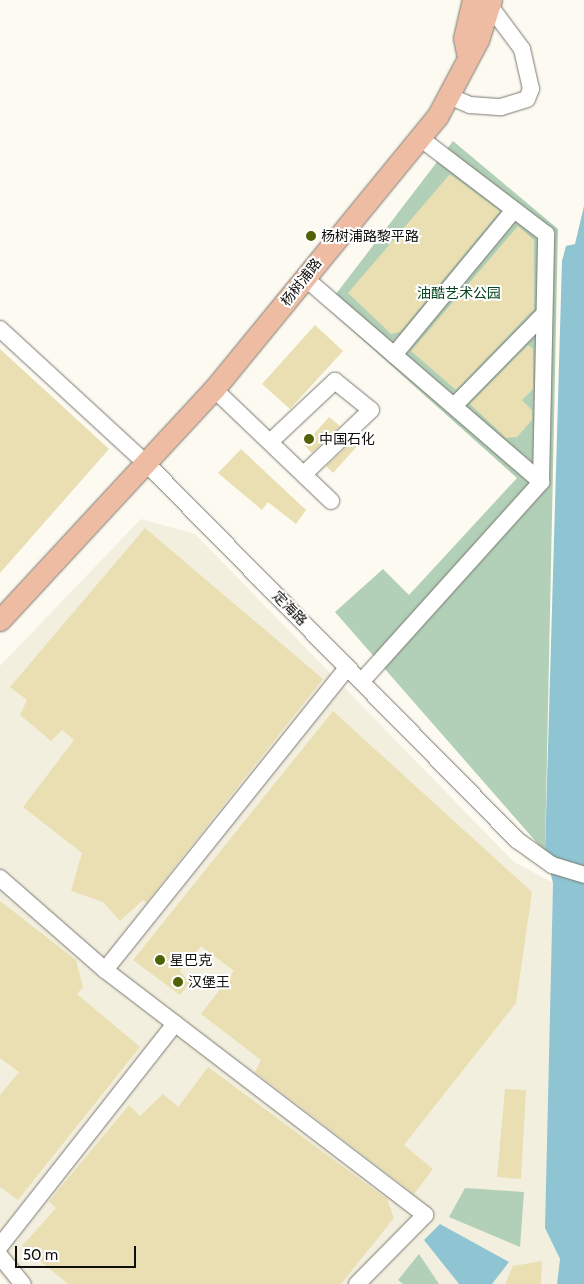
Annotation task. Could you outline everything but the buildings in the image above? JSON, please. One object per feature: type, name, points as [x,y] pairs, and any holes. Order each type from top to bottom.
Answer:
[{"type":"main road","name":"杨树浦路","points":[[0,620],[147,464],[214,389],[420,138],[451,97],[467,53],[464,38],[482,2]]},
{"type":"street","points":[[451,97],[470,105],[501,107],[527,99],[531,89],[522,49],[482,2]]},
{"type":"street","points":[[362,681],[541,482],[546,234],[420,138]]},
{"type":"street","points":[[394,355],[514,210]]},
{"type":"street","points":[[305,278],[541,482]]},
{"type":"street","points":[[454,406],[544,314]]},
{"type":"street","name":"定海路","points":[[0,329],[147,464],[517,840],[552,865],[584,875]]},
{"type":"street","points":[[271,441],[335,381],[371,410],[304,474]]},
{"type":"street","points":[[214,389],[271,441],[331,501]]},
{"type":"street","points":[[105,970],[348,667]]},
{"type":"street","points":[[0,878],[105,970],[425,1215],[357,1284]]},
{"type":"street","points":[[0,1246],[175,1024]]},
{"type":"street","points":[[0,1256],[23,1284]]},
{"type":"shaded area","points":[[141,519],[195,534],[514,862],[553,883],[545,1228],[560,1259],[557,1284],[8,1284],[0,1274],[0,666]]},
{"type":"green space","name":"油酷艺术公园","points":[[453,141],[558,229],[545,852],[335,612],[383,569],[409,595],[517,478],[326,307]]},
{"type":"green space","points":[[465,1188],[524,1192],[520,1247],[449,1217]]},
{"type":"green space","points":[[419,1254],[439,1284],[403,1284],[398,1280]]},
{"type":"water","points":[[584,206],[584,1284],[557,1284],[560,1259],[545,1228],[553,883],[545,852],[562,261],[566,246],[575,244]]},
{"type":"water","points":[[440,1224],[509,1262],[492,1284],[459,1284],[424,1240]]},
{"type":"place","name":"杨树浦路黎平路","points":[[311,236]]},
{"type":"place","name":"中国石化","points":[[309,439]]},
{"type":"place","name":"星巴克","points":[[160,960]]},
{"type":"place","name":"汉堡王","points":[[178,982]]}]
